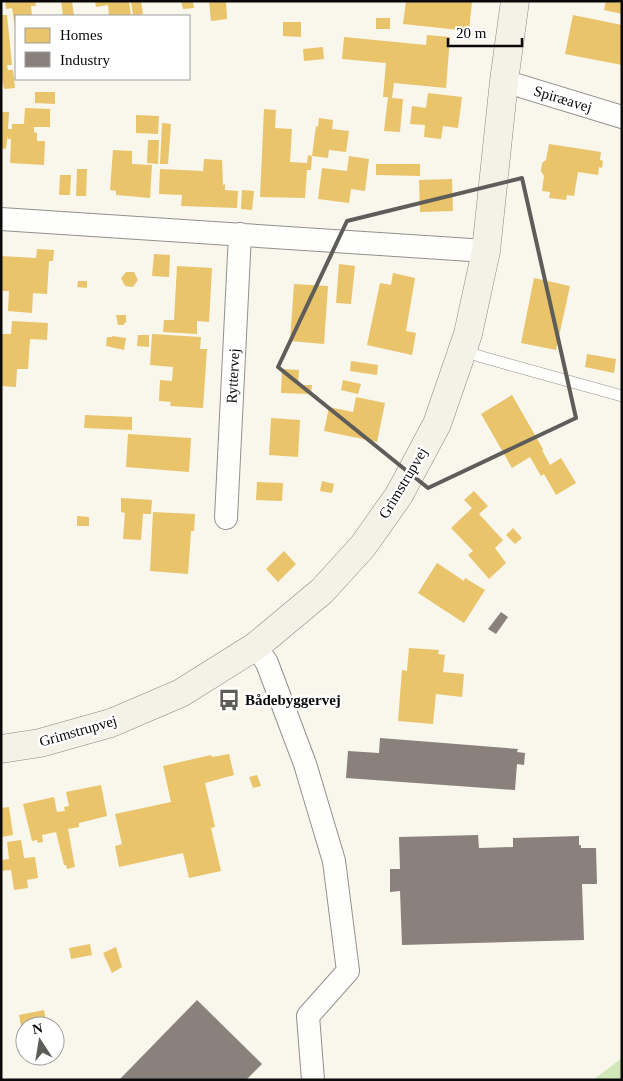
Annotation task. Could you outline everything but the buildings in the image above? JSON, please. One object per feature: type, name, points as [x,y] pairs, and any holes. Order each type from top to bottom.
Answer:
[{"type":"street","name":"Grimstrupvej","points":[[1,749],[40,743],[111,723],[181,692],[256,646],[322,592],[363,546],[399,496],[437,424],[468,334],[486,251],[504,80],[515,1]]},
{"type":"street","name":"Spiræavej","points":[[504,80],[622,118]]},
{"type":"street","points":[[1,219],[486,251]]},
{"type":"street","name":"Ryttervej","points":[[226,518],[240,234]]},
{"type":"street","points":[[256,646],[267,663],[305,764],[334,861],[348,971],[308,1016],[313,1080]]},
{"type":"lane","points":[[463,350],[622,396]]},
{"type":"highlighted area","points":[[522,178],[576,418],[428,488],[278,367],[347,221]]},
{"type":"green space","points":[[622,1058],[622,1080],[593,1080]]},
{"type":"place","name":"Bådebyggervej","points":[[229,700]]}]
